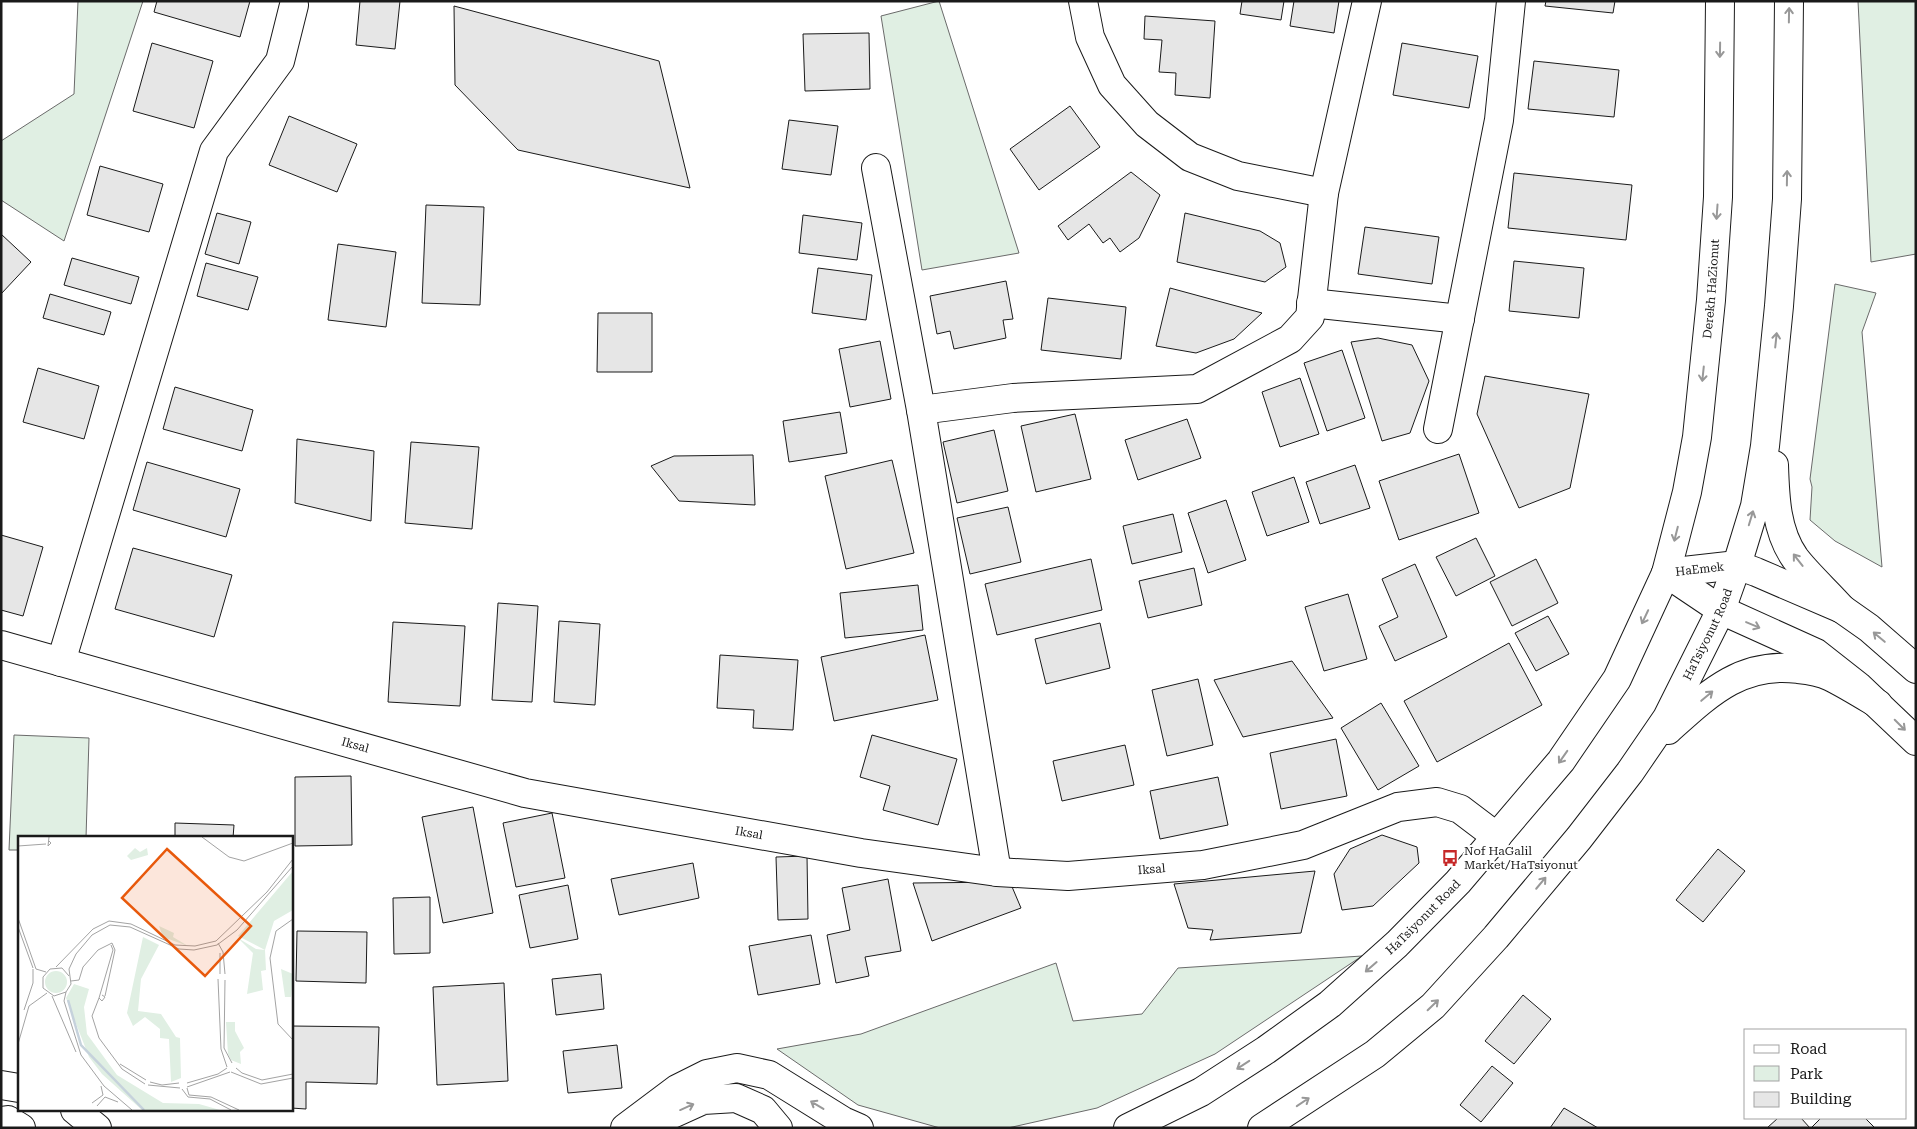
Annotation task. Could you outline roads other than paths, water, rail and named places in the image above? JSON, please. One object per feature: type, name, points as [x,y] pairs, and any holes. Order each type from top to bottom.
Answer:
[{"type":"main road","points":[[1083,1],[1090,37],[1112,85],[1147,124],[1190,157],[1238,176],[1324,193]]},
{"type":"main road","points":[[921,410],[1013,398],[1197,389],[1290,340],[1310,317],[1324,193],[1367,1]]},
{"type":"main road","points":[[1438,429],[1499,120],[1512,1]]},
{"type":"main road","name":"Derekh HaZionut","points":[[1666,573],[1687,492],[1696,437],[1711,300],[1718,197],[1720,1]]},
{"type":"main road","points":[[1737,565],[1755,506],[1765,446],[1772,378],[1787,199],[1790,1]]},
{"type":"main road","points":[[62,662],[214,151],[280,61],[294,5]]},
{"type":"main road","points":[[876,168],[921,410],[997,872]]},
{"type":"main road","points":[[1312,303],[1460,319]]},
{"type":"main road","points":[[1772,378],[1775,500],[1782,532],[1795,558],[1842,609]]},
{"type":"main road","name":"HaEmek","points":[[1666,573],[1737,565],[1842,609],[1869,628],[1916,669]]},
{"type":"main road","name":"HaTsiyonut Road","points":[[1262,1128],[1375,1054],[1433,1006],[1496,937],[1572,846],[1667,718],[1721,610],[1737,565]]},
{"type":"main road","name":"HaEmek","points":[[1666,573],[1721,610],[1816,653],[1838,668],[1916,741]]},
{"type":"main road","name":"HaTsiyonut Road","points":[[1128,1128],[1201,1092],[1266,1050],[1330,1004],[1397,944],[1458,882],[1560,761],[1617,679],[1666,573]]},
{"type":"main road","name":"Iksal","points":[[1,645],[525,793],[861,853],[997,872],[1068,876],[1203,865],[1303,845],[1398,807],[1437,802],[1460,809],[1497,837]]},
{"type":"main road","points":[[1644,751],[1716,688],[1740,675],[1756,670],[1785,667],[1809,670],[1830,676],[1878,704]]},
{"type":"main road","points":[[625,1128],[677,1089],[707,1074],[737,1068],[769,1075],[836,1117],[860,1128]]},
{"type":"main road","points":[[1,1085],[18,1088]]},
{"type":"main road","points":[[642,1128],[703,1100],[736,1098],[763,1110],[778,1128]]},
{"type":"main road","points":[[78,1112],[98,1128]]},
{"type":"main road","points":[[1,1120],[8,1120],[21,1128]]},
{"type":"place","name":"Nof HaGalil Market/HaTsiyonut","points":[[1450,858]]}]
